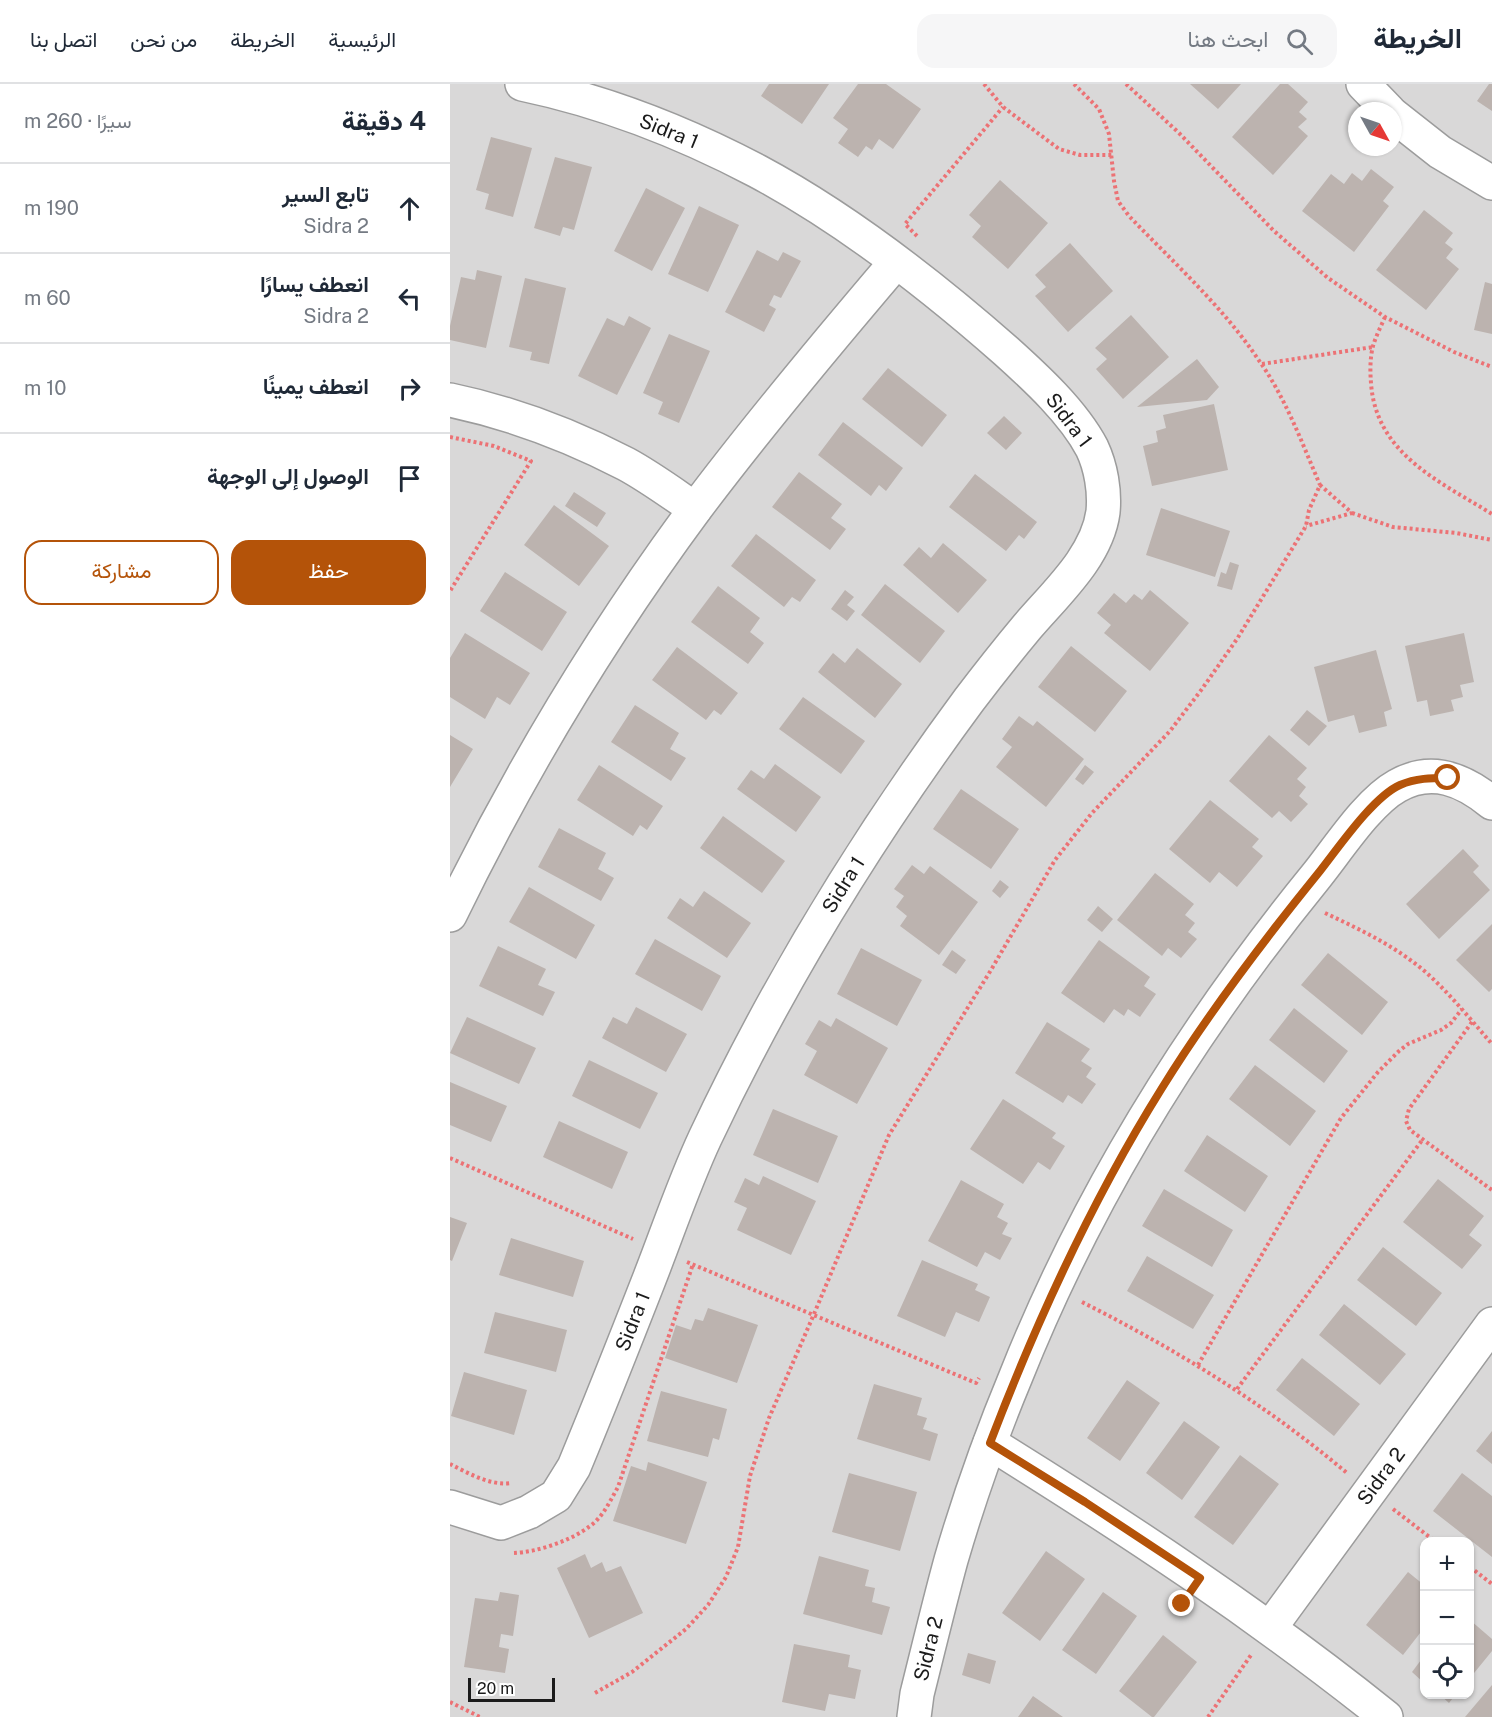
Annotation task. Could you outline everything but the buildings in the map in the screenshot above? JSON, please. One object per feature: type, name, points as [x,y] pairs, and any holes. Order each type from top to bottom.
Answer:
[{"type":"street","name":"Sidra 1","points":[[450,1507],[501,1523],[529,1512],[556,1496],[574,1467],[641,1246],[703,1142],[753,1042],[805,946],[863,850],[927,757],[995,665],[1075,571],[1093,544],[1103,513],[1102,480],[1092,449],[1074,422],[1037,380],[940,295],[896,262],[828,213],[758,171],[684,136],[607,107],[522,84]]},
{"type":"street","points":[[1363,84],[1380,102]]},
{"type":"street","points":[[1402,122],[1440,152],[1492,183]]},
{"type":"street","points":[[450,915],[472,869],[540,745],[615,625],[695,509],[827,343],[896,262]]},
{"type":"street","points":[[450,400],[492,409],[562,433],[628,465],[695,509]]},
{"type":"street","name":"Sidra 2","points":[[914,1717],[917,1694],[951,1559],[990,1443],[1016,1375],[1054,1288],[1108,1180],[1162,1087],[1223,997],[1297,899],[1377,801],[1398,785],[1422,777],[1448,778],[1472,787],[1492,803]]},
{"type":"street","name":"Sidra 2","points":[[1270,1628],[1492,1324]]},
{"type":"street","points":[[990,1443],[1160,1551],[1270,1628],[1386,1717]]},
{"type":"path","points":[[984,84],[1003,107],[1059,149],[1080,155],[1112,155]]},
{"type":"path","points":[[1074,84],[1098,109],[1109,134],[1118,201],[1129,216],[1238,330],[1262,364],[1291,416],[1320,485],[1353,513],[1393,527],[1456,533],[1492,540]]},
{"type":"path","points":[[1126,84],[1179,132],[1274,231],[1328,278],[1385,317],[1454,352],[1492,367]]},
{"type":"path","points":[[896,262],[918,236],[905,224],[1003,107]]},
{"type":"path","points":[[1385,317],[1373,347],[1370,372],[1372,397],[1380,421],[1392,443],[1409,461],[1492,514]]},
{"type":"path","points":[[1262,364],[1373,347]]},
{"type":"path","points":[[450,437],[494,446],[531,461],[452,583],[450,591]]},
{"type":"path","points":[[595,1693],[632,1672],[686,1629],[708,1605],[726,1577],[738,1546],[750,1476],[769,1418],[889,1135],[992,970],[1055,860],[1092,813],[1170,730],[1237,639],[1306,526],[1309,510],[1320,485]]},
{"type":"path","points":[[1306,526],[1353,513]]},
{"type":"path","points":[[1297,899],[1371,936],[1422,969],[1462,1009],[1492,1044]]},
{"type":"path","points":[[1198,1365],[1341,1118],[1378,1072],[1399,1051],[1408,1044],[1441,1030],[1451,1023],[1462,1009]]},
{"type":"path","points":[[1472,1022],[1410,1109],[1406,1121],[1410,1130],[1492,1190]]},
{"type":"path","points":[[1237,1389],[1423,1140]]},
{"type":"path","points":[[450,1158],[641,1246],[814,1314],[976,1383],[982,1372]]},
{"type":"path","points":[[1054,1288],[1198,1365],[1237,1389],[1429,1537]]},
{"type":"path","points":[[450,1464],[478,1478],[504,1484],[513,1483]]},
{"type":"path","points":[[1474,1570],[1492,1584]]},
{"type":"path","points":[[1208,1717],[1251,1655],[1242,1649]]},
{"type":"path","points":[[450,1701],[480,1717]]},
{"type":"shaded area","points":[[450,84],[1492,84],[1492,1717],[450,1717]]},
{"type":"route","points":[[1182,1604],[1200,1578],[990,1443],[1016,1375],[1054,1288],[1108,1180],[1162,1087],[1223,997],[1297,899],[1377,801],[1398,785],[1422,777],[1448,778]]}]
